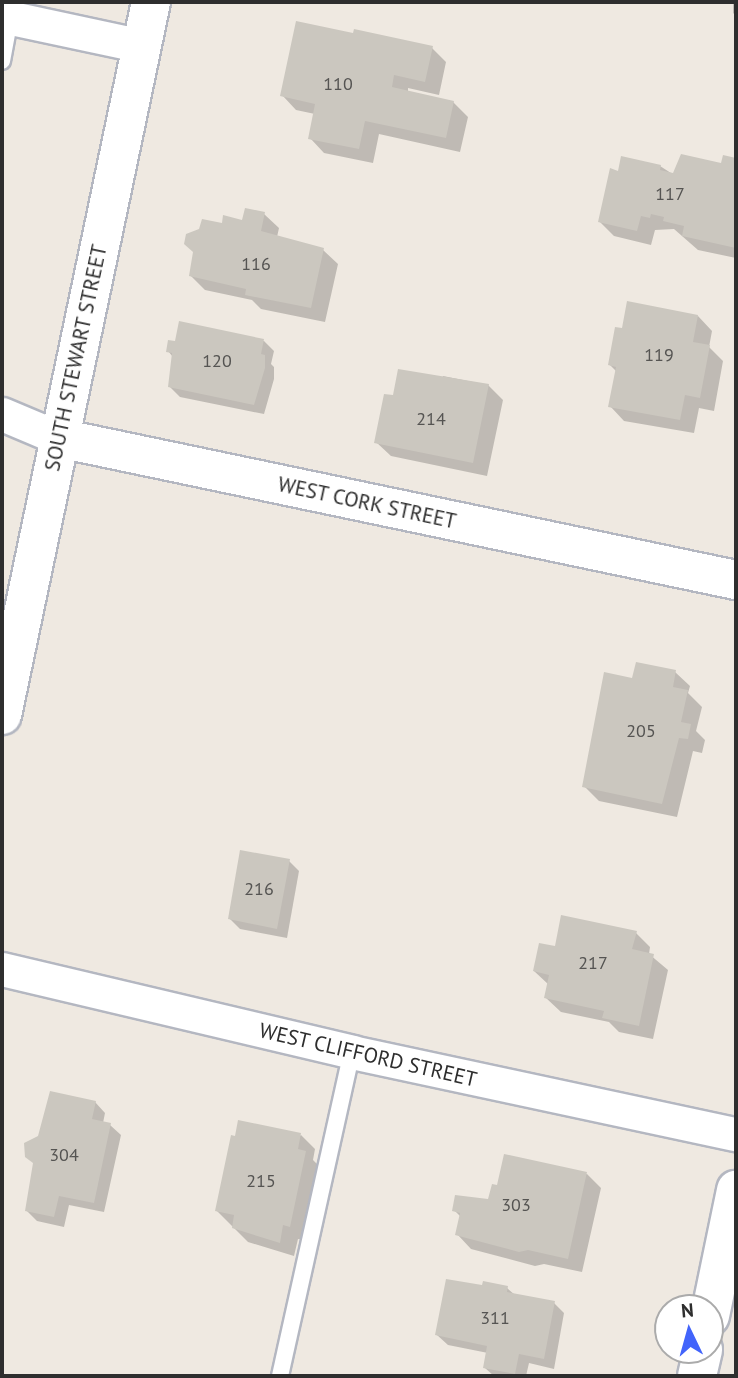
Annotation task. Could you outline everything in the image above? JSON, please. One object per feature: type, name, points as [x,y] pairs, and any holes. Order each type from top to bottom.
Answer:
[{"type":"street","name":"SOUTH STEWART STREET","points":[[2,715],[151,2]]},
{"type":"street","points":[[6,17],[142,46]]},
{"type":"street","name":"WEST CORK STREET","points":[[2,414],[59,438],[736,580]]},
{"type":"street","name":"WEST CLIFFORD STREET","points":[[2,969],[352,1052],[736,1134]]},
{"type":"street","points":[[715,1294],[736,1190]]},
{"type":"lane","points":[[2,61],[6,17]]},
{"type":"lane","points":[[280,1376],[352,1052]]},
{"type":"building","points":[[296,21],[353,33],[354,29],[433,46],[425,82],[394,75],[392,87],[454,101],[446,138],[365,121],[359,149],[308,139],[315,104],[280,96]]},
{"type":"building","points":[[681,154],[721,163],[723,155],[736,158],[736,248],[682,236],[684,226],[663,221],[664,217],[651,214],[650,218],[641,216],[637,231],[598,222],[610,168],[618,171],[621,156],[661,165],[660,170],[673,173]]},
{"type":"building","points":[[245,208],[265,212],[261,231],[324,248],[311,308],[245,295],[246,289],[189,276],[193,252],[184,244],[186,234],[199,229],[202,219],[222,223],[223,215],[242,220]]},
{"type":"building","points":[[627,301],[698,315],[693,342],[710,345],[700,398],[685,395],[680,420],[608,407],[616,367],[608,365],[615,327],[622,328]]},
{"type":"building","points":[[179,321],[264,339],[261,354],[265,355],[265,368],[254,405],[168,387],[172,353],[166,352],[168,340],[175,341]]},
{"type":"building","points":[[398,369],[489,384],[473,463],[374,443],[384,394],[393,395]]},
{"type":"building","points":[[636,662],[676,670],[673,687],[688,690],[681,722],[691,724],[688,739],[679,738],[662,804],[582,787],[604,672],[632,678]]},
{"type":"building","points":[[240,850],[290,859],[277,929],[228,919]]},
{"type":"building","points":[[561,915],[637,931],[632,949],[654,954],[639,1026],[602,1018],[604,1011],[544,998],[549,975],[533,971],[539,943],[555,946]]},
{"type":"building","points":[[50,1091],[96,1101],[92,1119],[111,1123],[94,1203],[59,1196],[54,1217],[25,1211],[33,1163],[25,1157],[24,1143],[38,1136]]},
{"type":"building","points":[[238,1120],[301,1133],[298,1149],[306,1151],[290,1227],[283,1225],[280,1243],[232,1228],[234,1215],[215,1211],[231,1135],[235,1136]]},
{"type":"building","points":[[504,1154],[587,1172],[568,1259],[528,1250],[519,1252],[455,1235],[460,1213],[452,1211],[455,1195],[488,1199],[492,1184],[497,1185]]},
{"type":"building","points":[[446,1279],[482,1285],[483,1281],[508,1286],[507,1292],[555,1301],[544,1359],[519,1354],[515,1374],[483,1368],[487,1346],[435,1335]]}]
